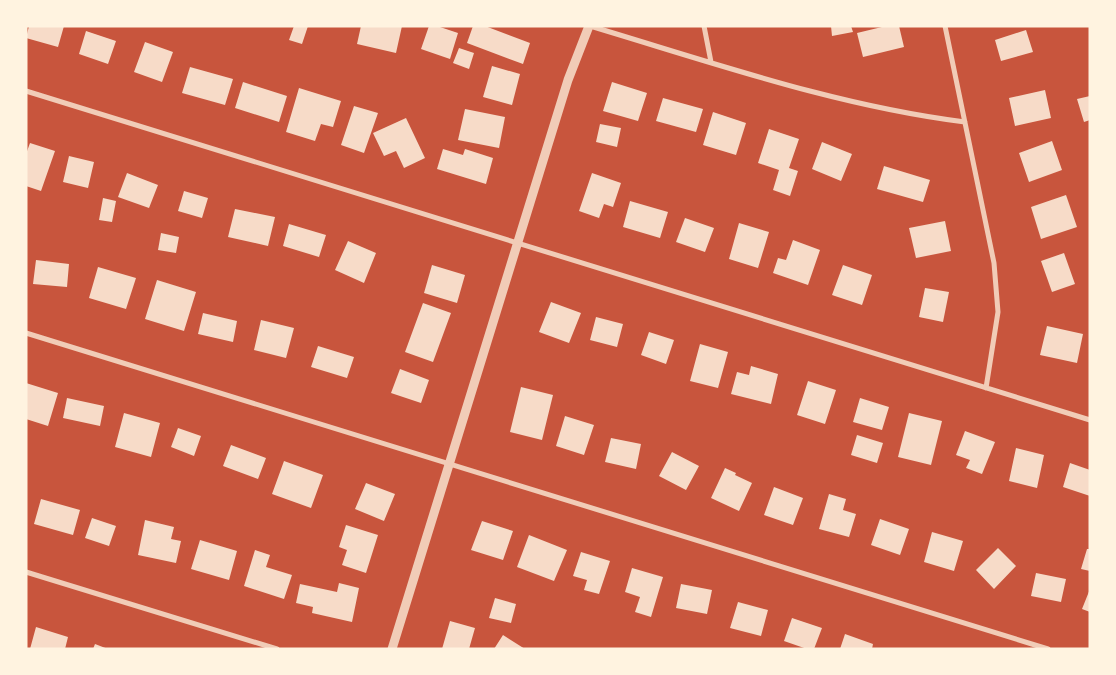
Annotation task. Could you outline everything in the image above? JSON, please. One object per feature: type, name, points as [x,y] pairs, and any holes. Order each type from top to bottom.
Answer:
[{"type":"street","points":[[392,649],[568,80],[589,26],[826,95],[907,115],[965,122]]},
{"type":"street","points":[[704,26],[711,62]]},
{"type":"street","points":[[945,26],[994,263],[998,312],[986,388]]},
{"type":"street","points":[[26,90],[1090,420]]},
{"type":"street","points":[[26,333],[1029,646],[1048,649]]},
{"type":"street","points":[[26,572],[277,649]]},
{"type":"building","points":[[29,26],[64,26],[58,47],[26,38]]},
{"type":"building","points":[[294,26],[308,26],[302,44],[289,40]]},
{"type":"building","points":[[361,26],[402,26],[396,53],[357,44]]},
{"type":"building","points":[[429,26],[437,26],[458,33],[450,59],[421,49]]},
{"type":"building","points":[[473,26],[485,26],[530,43],[523,64],[467,43]]},
{"type":"building","points":[[831,26],[851,26],[853,32],[832,36]]},
{"type":"building","points":[[886,26],[899,26],[904,47],[863,57],[857,33]]},
{"type":"building","points":[[1026,30],[1033,52],[1001,61],[995,40]]},
{"type":"building","points":[[86,31],[116,41],[108,64],[79,54]]},
{"type":"building","points":[[145,42],[173,52],[162,82],[134,72]]},
{"type":"building","points":[[459,48],[474,53],[469,69],[453,63]]},
{"type":"building","points":[[492,66],[520,74],[512,105],[483,97]]},
{"type":"building","points":[[190,67],[233,79],[225,105],[182,93]]},
{"type":"building","points":[[243,82],[287,96],[279,122],[235,108]]},
{"type":"building","points":[[612,82],[647,93],[638,121],[603,111]]},
{"type":"building","points":[[299,88],[341,101],[333,127],[321,124],[315,141],[286,132]]},
{"type":"building","points":[[1045,90],[1051,118],[1015,126],[1009,98]]},
{"type":"building","points":[[1090,96],[1090,120],[1084,122],[1077,99]]},
{"type":"building","points":[[663,98],[703,109],[696,132],[656,121]]},
{"type":"building","points":[[354,106],[378,113],[364,153],[341,145]]},
{"type":"building","points":[[465,109],[505,117],[499,148],[458,140]]},
{"type":"building","points":[[713,112],[746,123],[736,155],[703,145]]},
{"type":"building","points":[[406,118],[425,158],[404,168],[396,151],[384,156],[373,133]]},
{"type":"building","points":[[600,124],[621,128],[617,147],[596,142]]},
{"type":"building","points":[[769,129],[799,139],[789,168],[798,171],[790,196],[773,190],[779,170],[758,163]]},
{"type":"building","points":[[1052,141],[1062,170],[1029,182],[1019,153]]},
{"type":"building","points":[[822,142],[852,154],[841,181],[812,169]]},
{"type":"building","points":[[30,143],[55,151],[41,191],[26,186],[26,154]]},
{"type":"building","points":[[443,149],[463,155],[465,149],[493,158],[486,184],[437,169]]},
{"type":"building","points":[[69,156],[94,162],[88,188],[63,182]]},
{"type":"building","points":[[884,166],[930,180],[923,202],[877,189]]},
{"type":"building","points":[[127,173],[158,185],[149,208],[118,197]]},
{"type":"building","points":[[592,173],[621,183],[613,207],[604,204],[599,218],[579,211]]},
{"type":"building","points":[[184,191],[208,198],[202,218],[178,211]]},
{"type":"building","points":[[1066,195],[1077,227],[1041,239],[1031,207]]},
{"type":"building","points":[[103,198],[116,201],[112,222],[99,220]]},
{"type":"building","points":[[630,201],[668,212],[660,238],[623,227]]},
{"type":"building","points":[[235,209],[275,217],[268,246],[228,237]]},
{"type":"building","points":[[685,218],[714,228],[705,252],[676,242]]},
{"type":"building","points":[[945,221],[951,251],[916,258],[909,228]]},
{"type":"building","points":[[739,223],[769,232],[758,268],[729,259]]},
{"type":"building","points":[[289,224],[326,235],[319,257],[283,246]]},
{"type":"building","points":[[161,233],[179,237],[176,253],[158,250]]},
{"type":"building","points":[[793,240],[820,250],[808,285],[773,273],[778,258],[786,260]]},
{"type":"building","points":[[348,241],[376,253],[364,283],[335,270]]},
{"type":"building","points":[[1064,253],[1075,284],[1052,292],[1041,261]]},
{"type":"building","points":[[36,260],[69,264],[67,287],[33,284]]},
{"type":"building","points":[[432,265],[465,275],[457,303],[424,293]]},
{"type":"building","points":[[843,265],[872,275],[862,305],[832,295]]},
{"type":"building","points":[[98,267],[136,278],[126,309],[89,298]]},
{"type":"building","points":[[157,280],[196,292],[184,331],[145,319]]},
{"type":"building","points":[[925,288],[949,292],[943,322],[919,317]]},
{"type":"building","points":[[551,302],[581,313],[569,343],[539,332]]},
{"type":"building","points":[[423,303],[451,313],[433,362],[405,352]]},
{"type":"building","points":[[203,313],[237,321],[233,342],[198,334]]},
{"type":"building","points":[[596,317],[623,324],[617,347],[590,340]]},
{"type":"building","points":[[261,320],[294,328],[286,358],[254,350]]},
{"type":"building","points":[[1047,326],[1083,334],[1077,363],[1040,355]]},
{"type":"building","points":[[649,332],[674,340],[666,364],[641,355]]},
{"type":"building","points":[[700,344],[728,352],[718,388],[690,381]]},
{"type":"building","points":[[318,346],[354,357],[347,378],[311,367]]},
{"type":"building","points":[[751,366],[778,374],[771,404],[731,394],[737,372],[749,375]]},
{"type":"building","points":[[400,369],[429,380],[421,403],[391,393]]},
{"type":"building","points":[[808,381],[836,390],[825,424],[797,415]]},
{"type":"building","points":[[26,383],[58,393],[48,426],[26,419]]},
{"type":"building","points":[[521,387],[553,395],[542,440],[510,432]]},
{"type":"building","points":[[67,398],[104,406],[100,426],[63,418]]},
{"type":"building","points":[[860,398],[889,407],[882,430],[853,422]]},
{"type":"building","points":[[124,413],[160,423],[151,457],[115,447]]},
{"type":"building","points":[[909,413],[942,421],[931,465],[898,457]]},
{"type":"building","points":[[565,416],[594,425],[584,455],[556,446]]},
{"type":"building","points":[[178,428],[201,436],[194,456],[171,447]]},
{"type":"building","points":[[965,431],[995,442],[982,474],[966,468],[970,460],[956,455]]},
{"type":"building","points":[[857,435],[883,443],[877,463],[851,455]]},
{"type":"building","points":[[611,438],[641,444],[636,469],[605,462]]},
{"type":"building","points":[[231,445],[266,458],[258,479],[223,466]]},
{"type":"building","points":[[1016,448],[1044,455],[1037,488],[1009,481]]},
{"type":"building","points":[[672,452],[699,466],[686,490],[659,476]]},
{"type":"building","points":[[284,461],[323,475],[311,508],[272,494]]},
{"type":"building","points":[[1070,463],[1090,470],[1090,496],[1063,487]]},
{"type":"building","points":[[725,468],[752,483],[739,511],[711,498]]},
{"type":"building","points":[[366,483],[395,494],[384,521],[355,509]]},
{"type":"building","points":[[774,487],[803,498],[793,525],[764,515]]},
{"type":"building","points":[[829,494],[846,499],[843,510],[856,514],[849,537],[819,529]]},
{"type":"building","points":[[41,499],[80,510],[73,535],[34,524]]},
{"type":"building","points":[[92,518],[116,526],[109,546],[85,538]]},
{"type":"building","points":[[880,519],[909,529],[900,555],[871,545]]},
{"type":"building","points":[[145,520],[174,527],[171,539],[181,541],[176,563],[138,555]]},
{"type":"building","points":[[482,521],[513,531],[503,560],[471,550]]},
{"type":"building","points":[[346,525],[378,535],[366,573],[342,565],[347,550],[339,547]]},
{"type":"building","points":[[932,532],[963,541],[954,571],[924,562]]},
{"type":"building","points":[[529,535],[567,550],[554,581],[517,567]]},
{"type":"building","points":[[200,540],[237,551],[229,580],[191,569]]},
{"type":"building","points":[[998,548],[1016,566],[994,589],[976,570]]},
{"type":"building","points":[[1087,549],[1090,549],[1090,571],[1081,569]]},
{"type":"building","points":[[255,550],[270,555],[266,567],[292,575],[284,599],[244,586]]},
{"type":"building","points":[[581,552],[610,561],[599,594],[584,590],[587,580],[573,576]]},
{"type":"building","points":[[632,568],[663,577],[651,617],[635,612],[640,597],[625,592]]},
{"type":"building","points":[[1036,573],[1066,579],[1061,602],[1031,596]]},
{"type":"building","points":[[339,583],[359,588],[352,622],[312,613],[313,607],[296,603],[300,584],[337,592]]},
{"type":"building","points":[[681,584],[712,590],[707,614],[676,608]]},
{"type":"building","points":[[1090,589],[1090,612],[1082,609]]},
{"type":"building","points":[[495,598],[516,604],[511,623],[489,618]]},
{"type":"building","points":[[738,602],[768,610],[761,636],[730,628]]},
{"type":"building","points":[[792,618],[822,628],[814,649],[807,649],[784,641]]},
{"type":"building","points":[[450,621],[475,628],[469,649],[442,649]]},
{"type":"building","points":[[36,627],[68,637],[65,649],[30,649]]},
{"type":"building","points":[[845,634],[873,644],[872,649],[840,649]]},
{"type":"building","points":[[503,635],[525,649],[494,649]]},
{"type":"building","points":[[95,644],[108,649],[93,649]]}]
